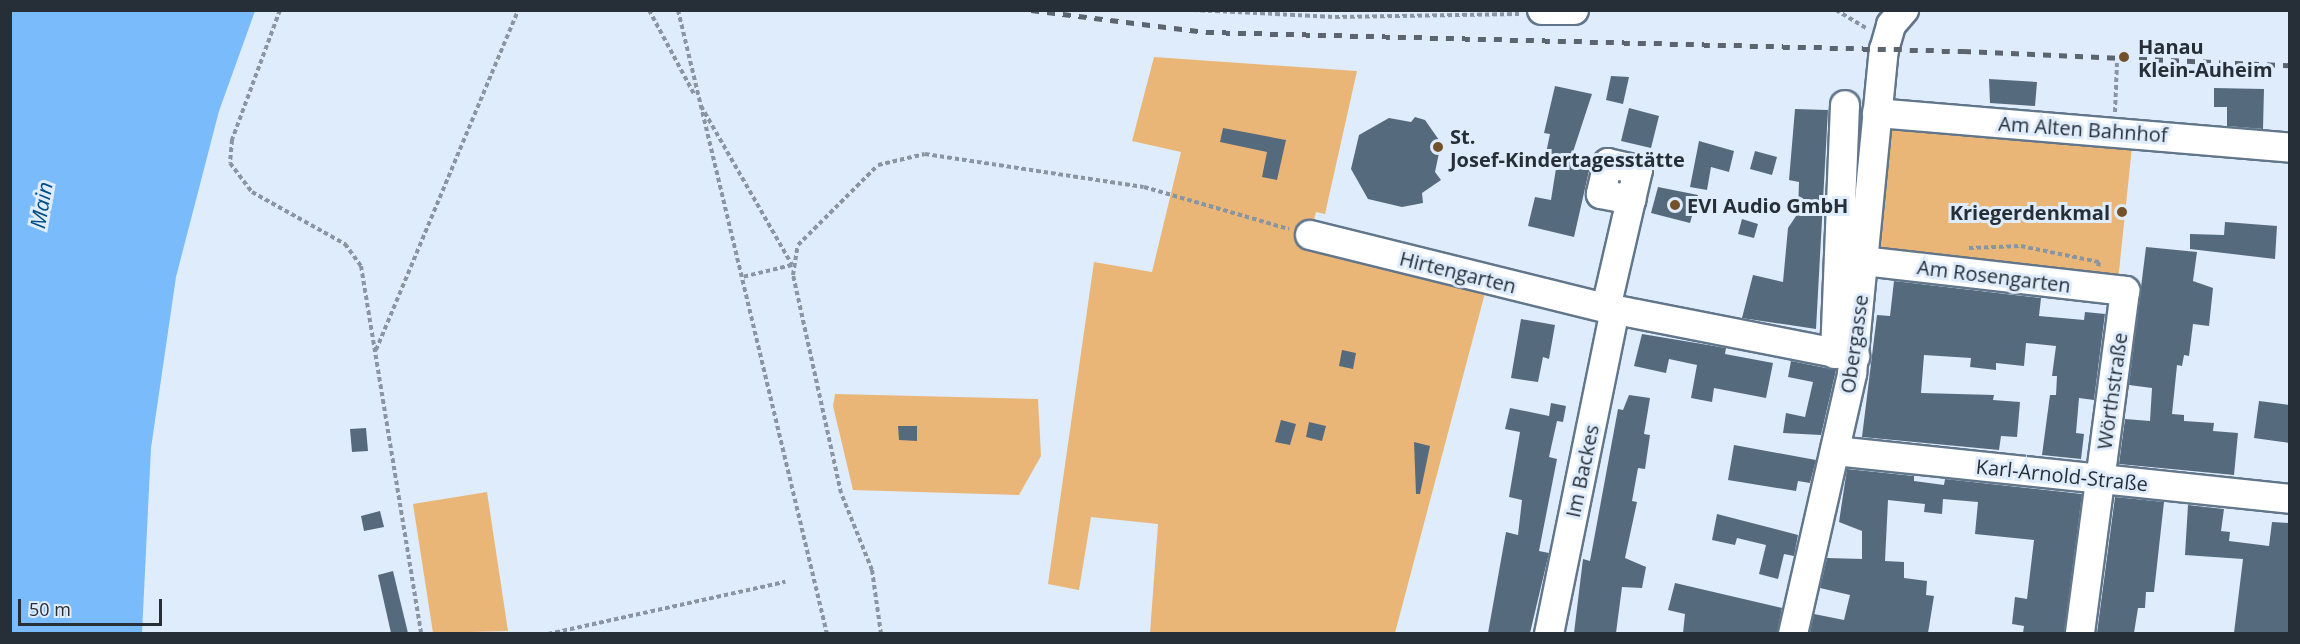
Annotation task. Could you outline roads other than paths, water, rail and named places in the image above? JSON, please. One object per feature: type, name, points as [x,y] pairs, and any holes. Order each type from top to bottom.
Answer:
[{"type":"street","points":[[1542,11],[1574,10]]},
{"type":"street","name":"Obergasse","points":[[1793,633],[1835,451],[1845,355],[1863,261],[1884,51],[1891,25],[1904,10]]},
{"type":"street","name":"Obergasse","points":[[1845,105],[1845,355]]},
{"type":"street","name":"Am Alten Bahnhof","points":[[1877,113],[2114,131],[2289,148]]},
{"type":"street","points":[[1610,308],[1631,200]]},
{"type":"street","name":"Hirtengarten","points":[[1310,235],[1610,308],[1845,355]]},
{"type":"street","name":"Am Rosengarten","points":[[1863,261],[2125,291]]},
{"type":"street","name":"Wörthstraße","points":[[2080,633],[2125,291]]},
{"type":"street","name":"Im Backes","points":[[1548,633],[1610,308]]},
{"type":"street","name":"Karl-Arnold-Straße","points":[[1835,451],[2289,499]]},
{"type":"water","name":"Main","points":[[10,11],[255,11],[219,111],[176,277],[151,448],[142,633],[11,633]]},
{"type":"railway","points":[[1031,10],[1206,32],[1963,51],[2290,65]]},
{"type":"place","name":"Hanau Klein-Auheim","points":[[2124,57]]},
{"type":"place","name":"St. Josef-Kindertagesstätte","points":[[1438,147]]},
{"type":"place","name":"EVI Audio GmbH","points":[[1675,205]]},
{"type":"place","name":"Kriegerdenkmal","points":[[2122,212]]}]
